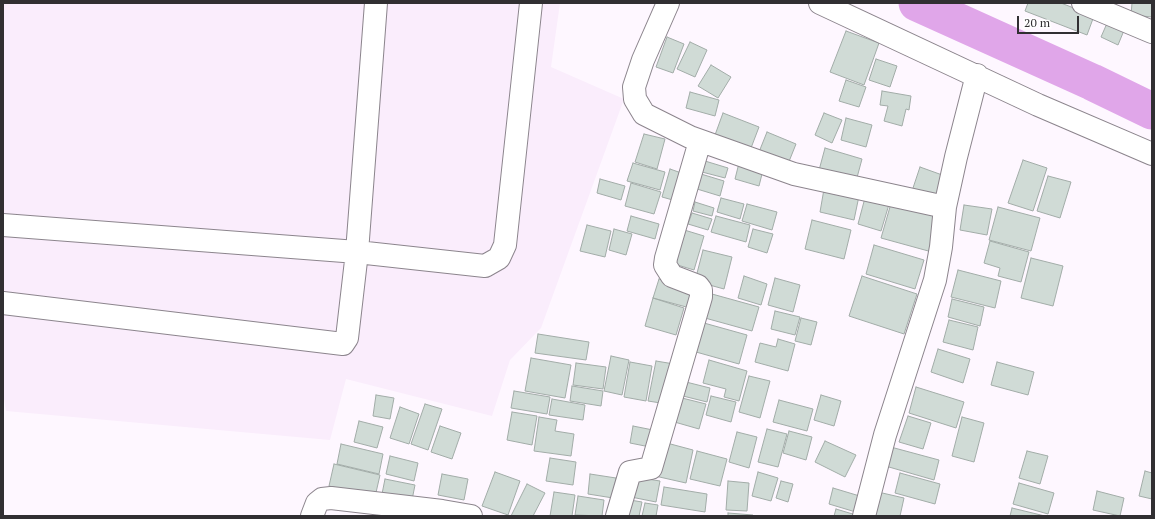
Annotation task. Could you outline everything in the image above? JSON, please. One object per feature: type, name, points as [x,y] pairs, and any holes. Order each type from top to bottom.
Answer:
[{"type":"street","points":[[3,303],[343,344],[347,338],[357,252],[376,3]]},
{"type":"street","points":[[3,225],[357,252],[485,266],[499,258],[505,245],[531,3]]},
{"type":"street","points":[[668,3],[634,87],[635,100],[644,114],[700,141],[794,174],[945,207]]},
{"type":"street","points":[[820,3],[977,75],[1038,105],[1152,154]]},
{"type":"street","points":[[1083,3],[1115,10],[1152,32]]},
{"type":"street","points":[[864,516],[885,435],[935,280],[941,247],[945,207],[977,75]]},
{"type":"street","points":[[617,516],[630,472],[651,468],[700,297],[701,290],[698,286],[672,276],[665,265],[700,141]]},
{"type":"street","points":[[312,516],[317,503],[322,499],[330,498],[442,510],[471,516]]},
{"type":"shaded area","points":[[3,3],[560,3],[551,67],[624,99],[541,328],[510,360],[492,416],[346,379],[330,440],[6,411],[3,393]]},
{"type":"building","points":[[1028,3],[1061,3],[1094,16],[1087,35],[1025,11]]},
{"type":"building","points":[[1132,3],[1152,3],[1152,17],[1131,15]]},
{"type":"building","points":[[1108,21],[1125,28],[1118,45],[1101,37]]},
{"type":"building","points":[[846,31],[879,43],[864,85],[830,72]]},
{"type":"building","points":[[667,37],[684,44],[673,73],[656,67]]},
{"type":"building","points":[[690,42],[707,50],[695,77],[677,69]]},
{"type":"building","points":[[876,59],[897,66],[890,87],[869,80]]},
{"type":"building","points":[[711,65],[731,77],[718,98],[698,86]]},
{"type":"building","points":[[846,80],[866,87],[859,107],[839,101]]},
{"type":"building","points":[[882,91],[911,96],[909,110],[906,109],[902,126],[884,121],[888,106],[880,105]]},
{"type":"building","points":[[690,92],[719,100],[715,116],[686,108]]},
{"type":"building","points":[[723,113],[759,127],[751,148],[715,135]]},
{"type":"building","points":[[824,113],[842,120],[832,143],[815,135]]},
{"type":"building","points":[[846,118],[872,125],[866,147],[841,140]]},
{"type":"building","points":[[767,132],[796,144],[788,164],[759,152]]},
{"type":"building","points":[[644,134],[665,139],[657,169],[635,162]]},
{"type":"building","points":[[825,148],[862,159],[855,185],[818,174]]},
{"type":"building","points":[[1023,160],[1047,168],[1033,211],[1008,203]]},
{"type":"building","points":[[705,161],[728,168],[725,178],[702,172]]},
{"type":"building","points":[[633,163],[665,172],[660,190],[627,181]]},
{"type":"building","points":[[739,163],[763,170],[759,186],[735,179]]},
{"type":"building","points":[[920,167],[945,176],[936,203],[911,194]]},
{"type":"building","points":[[670,169],[687,175],[680,202],[662,197]]},
{"type":"building","points":[[701,174],[724,181],[720,196],[697,189]]},
{"type":"building","points":[[1048,176],[1071,182],[1060,218],[1037,211]]},
{"type":"building","points":[[600,179],[625,186],[621,200],[597,193]]},
{"type":"building","points":[[631,183],[661,192],[654,214],[625,206]]},
{"type":"building","points":[[824,189],[859,196],[854,220],[820,212]]},
{"type":"building","points":[[866,194],[890,201],[881,231],[858,224]]},
{"type":"building","points":[[721,198],[744,204],[740,219],[717,212]]},
{"type":"building","points":[[892,200],[943,215],[932,252],[881,238]]},
{"type":"building","points":[[695,202],[714,208],[712,216],[693,211]]},
{"type":"building","points":[[747,204],[777,212],[772,230],[742,221]]},
{"type":"building","points":[[964,205],[992,209],[987,235],[960,230]]},
{"type":"building","points":[[998,207],[1040,218],[1031,251],[989,240]]},
{"type":"building","points":[[692,213],[712,219],[708,230],[688,224]]},
{"type":"building","points":[[631,216],[659,224],[655,239],[627,231]]},
{"type":"building","points":[[716,216],[750,225],[746,242],[711,232]]},
{"type":"building","points":[[812,220],[851,230],[844,259],[805,249]]},
{"type":"building","points":[[587,225],[611,231],[605,257],[580,251]]},
{"type":"building","points":[[614,229],[632,234],[626,255],[609,250]]},
{"type":"building","points":[[681,229],[704,236],[694,270],[671,263]]},
{"type":"building","points":[[753,229],[773,234],[767,253],[748,247]]},
{"type":"building","points":[[990,241],[1029,252],[1021,282],[998,276],[1000,268],[984,263]]},
{"type":"building","points":[[874,245],[924,260],[915,289],[866,274]]},
{"type":"building","points":[[703,250],[732,257],[724,289],[695,281]]},
{"type":"building","points":[[1031,258],[1063,266],[1053,306],[1021,298]]},
{"type":"building","points":[[958,270],[1001,281],[995,308],[951,297]]},
{"type":"building","points":[[744,276],[767,284],[761,305],[738,298]]},
{"type":"building","points":[[862,276],[917,294],[904,334],[849,316]]},
{"type":"building","points":[[775,278],[800,285],[793,312],[768,305]]},
{"type":"building","points":[[659,279],[695,289],[690,308],[653,298]]},
{"type":"building","points":[[712,294],[759,307],[752,331],[705,318]]},
{"type":"building","points":[[653,298],[684,308],[676,335],[645,326]]},
{"type":"building","points":[[952,299],[984,307],[980,326],[948,317]]},
{"type":"building","points":[[775,311],[800,317],[795,335],[771,329]]},
{"type":"building","points":[[801,318],[817,322],[811,345],[795,341]]},
{"type":"building","points":[[949,320],[978,327],[973,350],[943,342]]},
{"type":"building","points":[[704,323],[747,335],[739,364],[696,352]]},
{"type":"building","points":[[538,334],[589,342],[586,360],[535,353]]},
{"type":"building","points":[[778,339],[795,344],[788,371],[755,362],[760,343],[776,347]]},
{"type":"building","points":[[938,349],[970,359],[963,383],[931,372]]},
{"type":"building","points":[[611,356],[629,360],[622,395],[604,391]]},
{"type":"building","points":[[531,358],[571,365],[565,398],[525,391]]},
{"type":"building","points":[[709,360],[747,371],[739,401],[724,397],[726,389],[703,383]]},
{"type":"building","points":[[656,361],[674,364],[667,404],[648,401]]},
{"type":"building","points":[[630,362],[652,366],[646,401],[624,397]]},
{"type":"building","points":[[997,362],[1034,372],[1028,395],[991,385]]},
{"type":"building","points":[[576,363],[606,367],[603,389],[573,385]]},
{"type":"building","points":[[749,376],[770,381],[760,418],[739,412]]},
{"type":"building","points":[[682,381],[710,388],[707,402],[679,395]]},
{"type":"building","points":[[572,386],[603,391],[601,406],[570,401]]},
{"type":"building","points":[[916,387],[964,402],[956,428],[909,413]]},
{"type":"building","points":[[514,391],[550,397],[547,414],[511,408]]},
{"type":"building","points":[[376,395],[394,398],[390,419],[373,416]]},
{"type":"building","points":[[821,395],[841,401],[834,426],[814,420]]},
{"type":"building","points":[[711,396],[736,402],[731,422],[706,415]]},
{"type":"building","points":[[678,397],[706,404],[699,429],[671,421]]},
{"type":"building","points":[[552,399],[585,405],[583,420],[549,415]]},
{"type":"building","points":[[779,400],[813,409],[807,431],[773,422]]},
{"type":"building","points":[[425,404],[442,409],[428,450],[411,444]]},
{"type":"building","points":[[400,407],[419,414],[409,444],[390,438]]},
{"type":"building","points":[[512,412],[537,416],[532,445],[507,440]]},
{"type":"building","points":[[908,416],[931,423],[923,449],[899,442]]},
{"type":"building","points":[[539,417],[557,420],[555,431],[574,434],[571,456],[534,451]]},
{"type":"building","points":[[962,417],[984,423],[974,462],[952,456]]},
{"type":"building","points":[[359,421],[383,427],[377,448],[354,442]]},
{"type":"building","points":[[440,426],[461,433],[452,459],[431,452]]},
{"type":"building","points":[[633,426],[653,430],[650,447],[630,443]]},
{"type":"building","points":[[767,429],[787,434],[778,467],[758,462]]},
{"type":"building","points":[[789,431],[812,437],[806,460],[783,453]]},
{"type":"building","points":[[737,432],[757,437],[749,468],[729,462]]},
{"type":"building","points":[[825,441],[856,455],[845,477],[815,462]]},
{"type":"building","points":[[663,442],[693,450],[686,483],[655,476]]},
{"type":"building","points":[[341,444],[383,454],[379,474],[337,464]]},
{"type":"building","points":[[887,446],[939,460],[934,480],[882,465]]},
{"type":"building","points":[[697,451],[727,459],[720,486],[690,479]]},
{"type":"building","points":[[1027,451],[1048,456],[1040,484],[1019,478]]},
{"type":"building","points":[[390,456],[418,463],[414,481],[386,474]]},
{"type":"building","points":[[550,458],[576,462],[573,485],[546,481]]},
{"type":"building","points":[[334,464],[380,475],[375,497],[329,486]]},
{"type":"building","points":[[1145,471],[1152,473],[1152,499],[1139,496]]},
{"type":"building","points":[[495,472],[520,481],[508,515],[482,506]]},
{"type":"building","points":[[758,472],[778,478],[771,501],[752,496]]},
{"type":"building","points":[[900,473],[940,484],[935,504],[895,493]]},
{"type":"building","points":[[442,474],[468,479],[464,500],[438,495]]},
{"type":"building","points":[[590,474],[616,478],[613,498],[588,494]]},
{"type":"building","points":[[635,477],[660,481],[656,502],[631,497]]},
{"type":"building","points":[[385,479],[415,485],[412,500],[382,494]]},
{"type":"building","points":[[728,481],[749,483],[747,511],[726,510]]},
{"type":"building","points":[[781,481],[793,484],[788,502],[776,498]]},
{"type":"building","points":[[1019,483],[1054,493],[1048,514],[1013,504]]},
{"type":"building","points":[[527,484],[545,493],[533,516],[511,516]]},
{"type":"building","points":[[664,487],[707,494],[705,512],[661,505]]},
{"type":"building","points":[[833,488],[863,497],[859,513],[829,504]]},
{"type":"building","points":[[1097,491],[1124,498],[1120,516],[1093,510]]},
{"type":"building","points":[[554,492],[575,495],[572,516],[550,516]]},
{"type":"building","points":[[878,492],[904,498],[900,516],[872,516]]},
{"type":"building","points":[[578,496],[604,500],[602,516],[575,515]]},
{"type":"building","points":[[630,500],[642,502],[639,516],[627,516]]},
{"type":"building","points":[[645,503],[658,505],[656,516],[642,516]]},
{"type":"building","points":[[1012,508],[1045,516],[1010,516]]},
{"type":"building","points":[[836,509],[856,515],[834,516]]},
{"type":"building","points":[[728,513],[753,515],[753,516],[728,516]]},
{"type":"waterway","points":[[917,3],[1092,82],[1152,111]]}]
